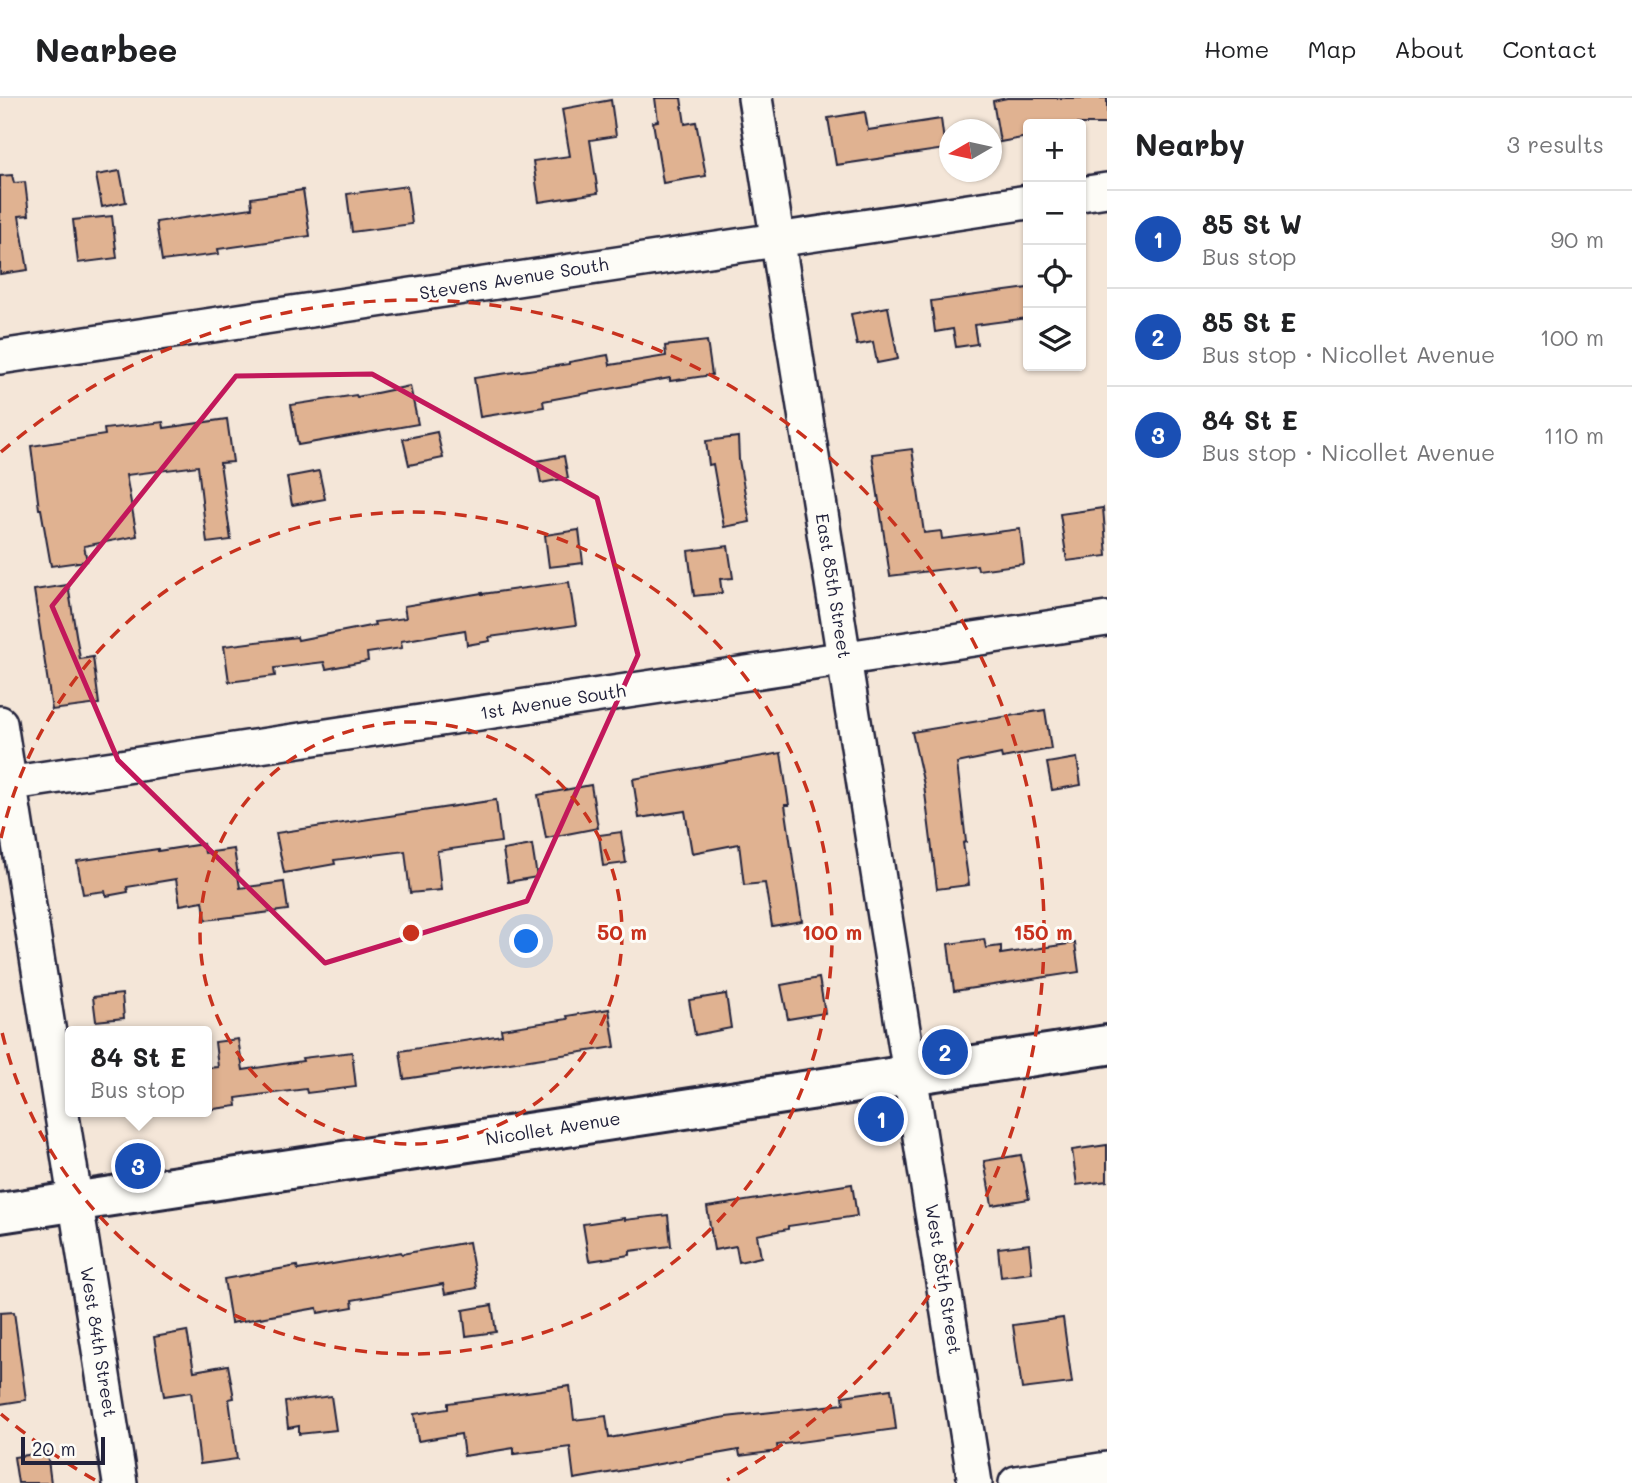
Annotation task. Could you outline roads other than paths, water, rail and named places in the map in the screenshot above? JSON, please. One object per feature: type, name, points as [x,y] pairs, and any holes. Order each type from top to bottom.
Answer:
[{"type":"main road","name":"Nicollet Avenue","points":[[0,1213],[1107,1045]]},
{"type":"street","name":"East 85th Street","points":[[755,98],[911,1075]]},
{"type":"street","points":[[1086,193],[1107,190]]},
{"type":"street","name":"Stevens Avenue South","points":[[0,356],[1023,203]]},
{"type":"street","name":"1st Avenue South","points":[[5,784],[1107,619]]},
{"type":"street","name":"West 84th Street","points":[[0,723],[5,784],[76,1202],[120,1483]]},
{"type":"street","name":"West 85th Street","points":[[911,1075],[975,1483]]},
{"type":"street","points":[[1016,1483],[1107,1469]]},
{"type":"place","name":"85 St E","points":[[945,1052]]},
{"type":"place","name":"85 St W","points":[[881,1119]]},
{"type":"place","name":"84 St E","points":[[138,1166]]}]
